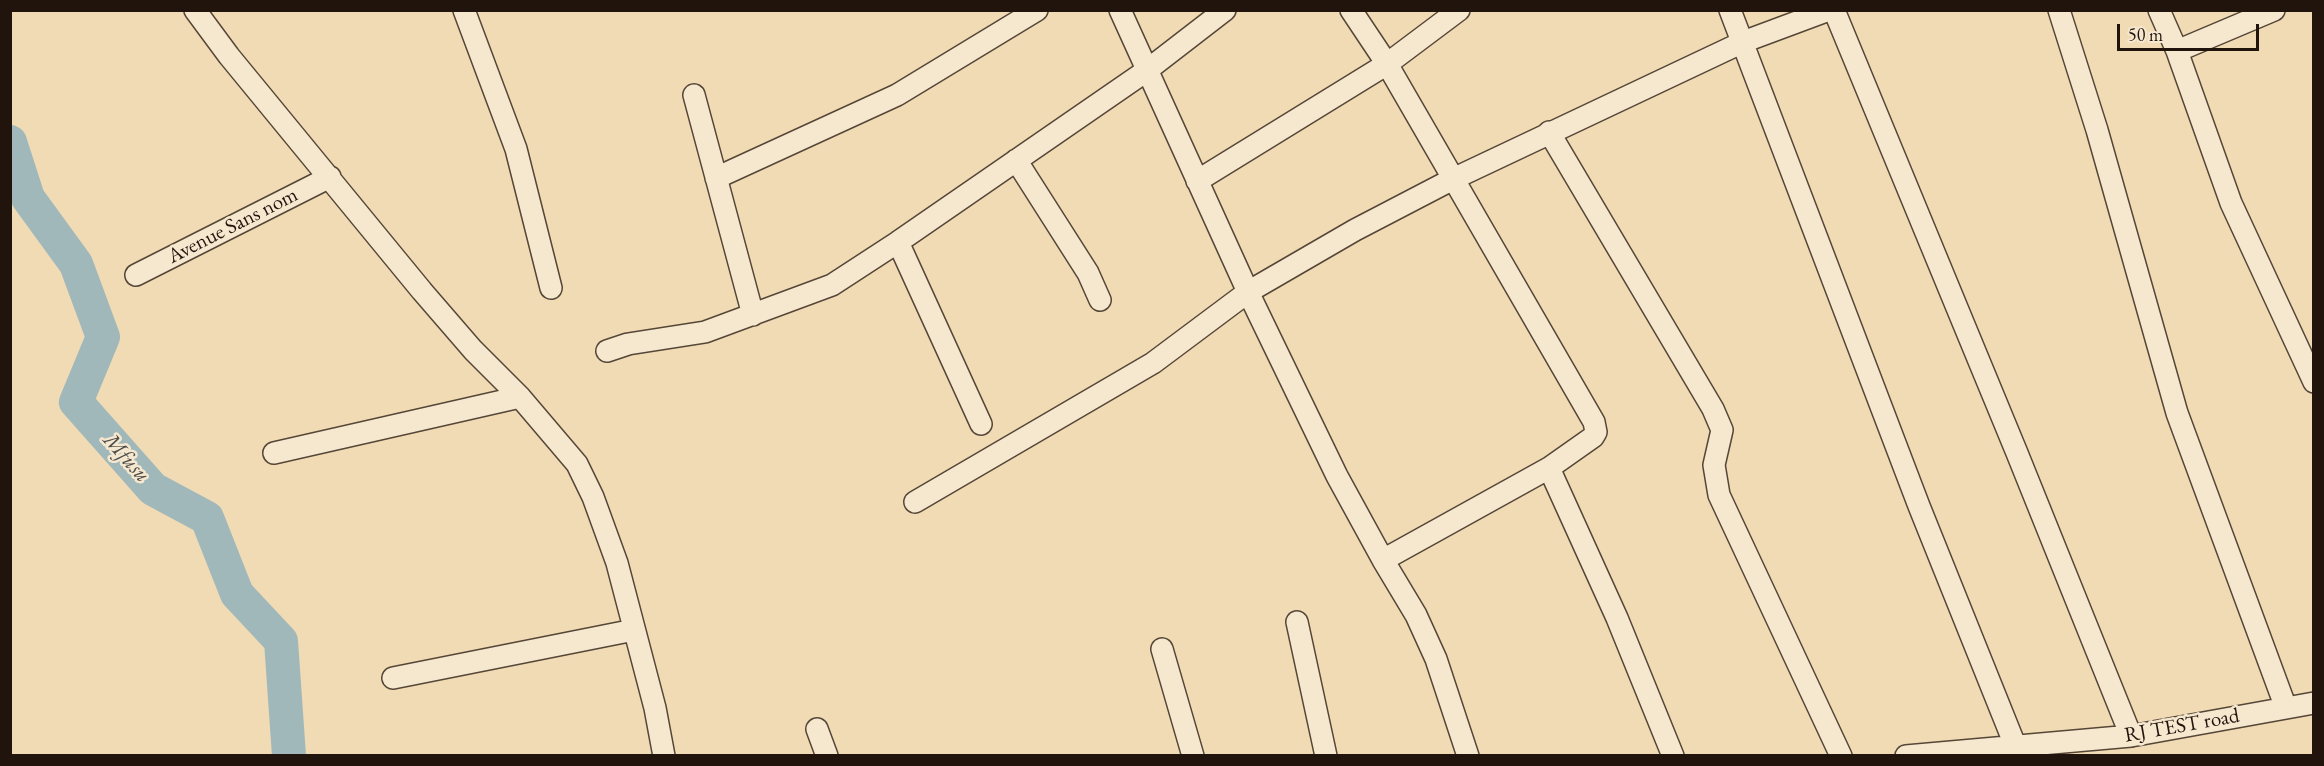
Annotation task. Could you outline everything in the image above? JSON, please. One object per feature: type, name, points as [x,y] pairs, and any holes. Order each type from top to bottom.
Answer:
[{"type":"street","points":[[195,10],[229,56],[422,291],[473,350],[520,397],[577,464],[593,497],[617,563],[655,708],[664,756]]},
{"type":"street","points":[[464,10],[516,149],[551,288]]},
{"type":"street","points":[[716,178],[897,95],[1037,10]]},
{"type":"street","points":[[1120,10],[1248,292],[1337,476],[1416,615],[1436,659],[1468,756]]},
{"type":"street","points":[[607,351],[628,344],[705,332],[832,285],[1146,71],[1225,10]]},
{"type":"street","points":[[1351,10],[1387,64],[1594,422],[1596,432],[1593,437],[1549,468],[1383,560]]},
{"type":"street","points":[[1197,181],[1387,64],[1459,10]]},
{"type":"street","points":[[1730,10],[1915,496],[2015,745]]},
{"type":"street","points":[[915,502],[1153,363],[1248,292],[1355,230],[1549,132],[1743,42],[1829,10]]},
{"type":"street","points":[[1834,10],[2131,736]]},
{"type":"street","points":[[2059,10],[2097,130],[2177,413],[2286,708]]},
{"type":"street","points":[[2158,10],[2177,51],[2231,203],[2313,382]]},
{"type":"street","points":[[2177,51],[2274,10]]},
{"type":"street","points":[[694,95],[753,315]]},
{"type":"street","points":[[1549,132],[1713,409],[1722,430],[1714,465],[1719,495],[1841,756]]},
{"type":"street","points":[[1016,160],[1088,273],[1100,300]]},
{"type":"street","name":"Avenue Sans nom","points":[[136,275],[330,177]]},
{"type":"street","points":[[898,242],[981,424]]},
{"type":"street","points":[[274,453],[520,397]]},
{"type":"street","points":[[1549,468],[1612,608],[1673,756]]},
{"type":"street","points":[[1297,622],[1326,756]]},
{"type":"street","points":[[393,678],[634,630]]},
{"type":"street","points":[[1162,650],[1193,756]]},
{"type":"street","name":"RJ TEST road","points":[[1906,756],[2131,736],[2286,708],[2313,706]]},
{"type":"street","points":[[817,729],[827,756]]},
{"type":"waterway","name":"Mfusu","points":[[10,142],[28,198],[76,264],[103,337],[76,402],[153,489],[207,518],[237,594],[281,641],[289,756]]}]
